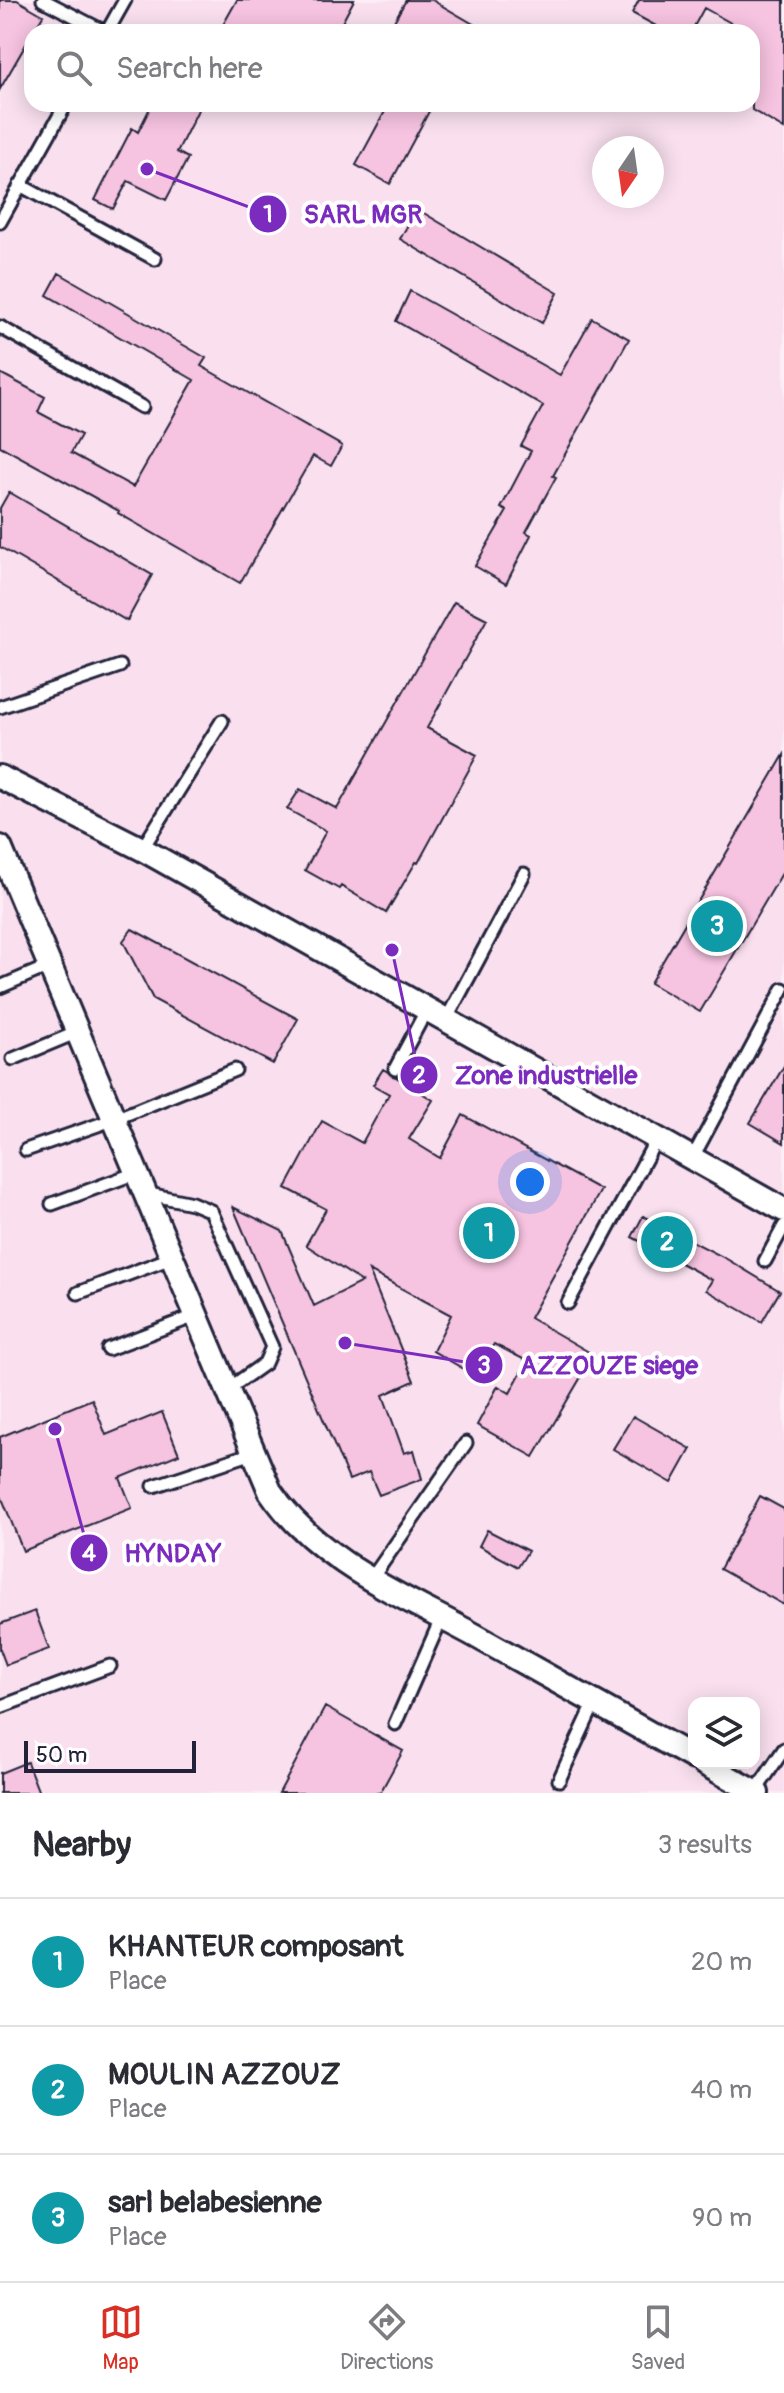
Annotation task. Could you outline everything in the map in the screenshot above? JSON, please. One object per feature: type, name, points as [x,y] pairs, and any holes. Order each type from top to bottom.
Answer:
[{"type":"street","points":[[0,777],[142,849],[784,1210]]},
{"type":"street","points":[[0,847],[6,878],[78,1032],[253,1453],[270,1491],[286,1516],[310,1538],[372,1578],[688,1755]]},
{"type":"street","points":[[714,1769],[756,1793]]},
{"type":"lane","points":[[43,0],[90,24]]},
{"type":"lane","points":[[111,24],[125,0]]},
{"type":"lane","points":[[0,222],[61,112]]},
{"type":"lane","points":[[20,185],[155,259]]},
{"type":"lane","points":[[0,327],[142,407]]},
{"type":"lane","points":[[0,707],[120,666]]},
{"type":"lane","points":[[142,849],[222,721]]},
{"type":"lane","points":[[395,1069],[436,1014],[524,874]]},
{"type":"lane","points":[[0,987],[49,966]]},
{"type":"lane","points":[[692,1159],[783,989]]},
{"type":"lane","points":[[13,1059],[78,1032]]},
{"type":"lane","points":[[26,1150],[115,1119],[235,1070]]},
{"type":"lane","points":[[568,1303],[657,1138]]},
{"type":"lane","points":[[52,1204],[140,1183],[211,1211],[272,1347],[265,1363],[227,1391]]},
{"type":"lane","points":[[765,1261],[784,1226]]},
{"type":"lane","points":[[78,1293],[171,1258]]},
{"type":"lane","points":[[108,1349],[195,1316]]},
{"type":"lane","points":[[372,1578],[466,1443]]},
{"type":"lane","points":[[154,1486],[253,1453]]},
{"type":"lane","points":[[395,1724],[442,1617]]},
{"type":"lane","points":[[0,1707],[110,1666]]},
{"type":"lane","points":[[559,1780],[595,1702]]},
{"type":"lane","points":[[756,1793],[784,1749]]},
{"type":"shaded area","points":[[0,0],[784,0],[784,1793],[0,1793]]},
{"type":"building","points":[[0,0],[17,0],[43,15],[38,24],[24,24],[24,48],[0,89]]},
{"type":"building","points":[[237,0],[354,0],[341,24],[224,24]]},
{"type":"building","points":[[406,0],[432,0],[473,24],[392,24]]},
{"type":"building","points":[[639,0],[784,0],[784,129],[755,112],[760,112],[760,24],[733,24],[704,8],[695,24],[652,24],[632,13]]},
{"type":"building","points":[[148,112],[197,112],[177,152],[188,158],[166,200],[128,181],[113,209],[95,200],[132,128],[138,132]]},
{"type":"building","points":[[385,112],[429,112],[390,184],[356,165]]},
{"type":"building","points":[[417,209],[558,293],[542,323],[400,239]]},
{"type":"building","points":[[59,273],[206,358],[201,366],[342,446],[331,466],[313,456],[240,583],[119,511],[0,446],[0,373],[45,397],[38,412],[81,435],[71,453],[133,487],[194,380],[47,295]]},
{"type":"building","points":[[410,291],[560,375],[592,318],[629,339],[553,476],[556,477],[526,532],[531,535],[506,584],[475,566],[507,511],[501,508],[531,451],[521,446],[543,406],[396,321]]},
{"type":"building","points":[[9,492],[152,575],[127,621],[0,547],[0,508]]},
{"type":"building","points":[[454,602],[487,619],[427,728],[477,755],[418,863],[386,913],[341,886],[339,889],[305,870],[326,831],[287,809],[300,789],[337,809]]},
{"type":"building","points":[[784,755],[784,870],[700,1012],[650,983]]},
{"type":"building","points":[[132,929],[298,1019],[273,1064],[153,999],[123,941]]},
{"type":"building","points":[[784,1066],[784,1143],[750,1123]]},
{"type":"building","points":[[383,1069],[433,1100],[409,1139],[440,1158],[463,1115],[601,1190],[530,1318],[594,1355],[534,1457],[477,1425],[498,1386],[510,1393],[527,1361],[494,1344],[474,1375],[433,1351],[451,1315],[369,1271],[414,1381],[383,1395],[404,1453],[414,1450],[422,1479],[379,1495],[369,1472],[349,1480],[233,1207],[282,1231],[314,1306],[362,1282],[306,1245],[326,1209],[286,1188],[322,1121],[362,1143],[389,1094],[373,1085]]},
{"type":"building","points":[[643,1216],[725,1258],[780,1291],[762,1322],[706,1290],[712,1280],[632,1237]]},
{"type":"building","points":[[92,1399],[106,1435],[162,1412],[179,1454],[120,1478],[132,1508],[23,1551],[0,1493],[0,1437]]},
{"type":"building","points":[[633,1416],[691,1449],[672,1483],[613,1449]]},
{"type":"building","points":[[760,1496],[784,1509],[784,1605],[720,1569]]},
{"type":"building","points":[[487,1530],[528,1551],[518,1567],[479,1546]]},
{"type":"building","points":[[35,1611],[49,1649],[6,1665],[0,1649],[0,1624]]},
{"type":"building","points":[[325,1707],[403,1751],[380,1793],[279,1793]]},
{"type":"building","points":[[27,1762],[39,1793],[0,1793],[0,1773]]},
{"type":"place","name":"SARL MGR","points":[[147,169]]},
{"type":"place","name":"sarl belabesienne","points":[[717,926]]},
{"type":"place","name":"Zone industrielle","points":[[392,950]]},
{"type":"place","name":"KHANTEUR composant","points":[[489,1233]]},
{"type":"place","name":"MOULIN AZZOUZ","points":[[667,1242]]},
{"type":"place","name":"AZZOUZE siege","points":[[345,1343]]},
{"type":"place","name":"HYNDAY","points":[[55,1429]]}]
